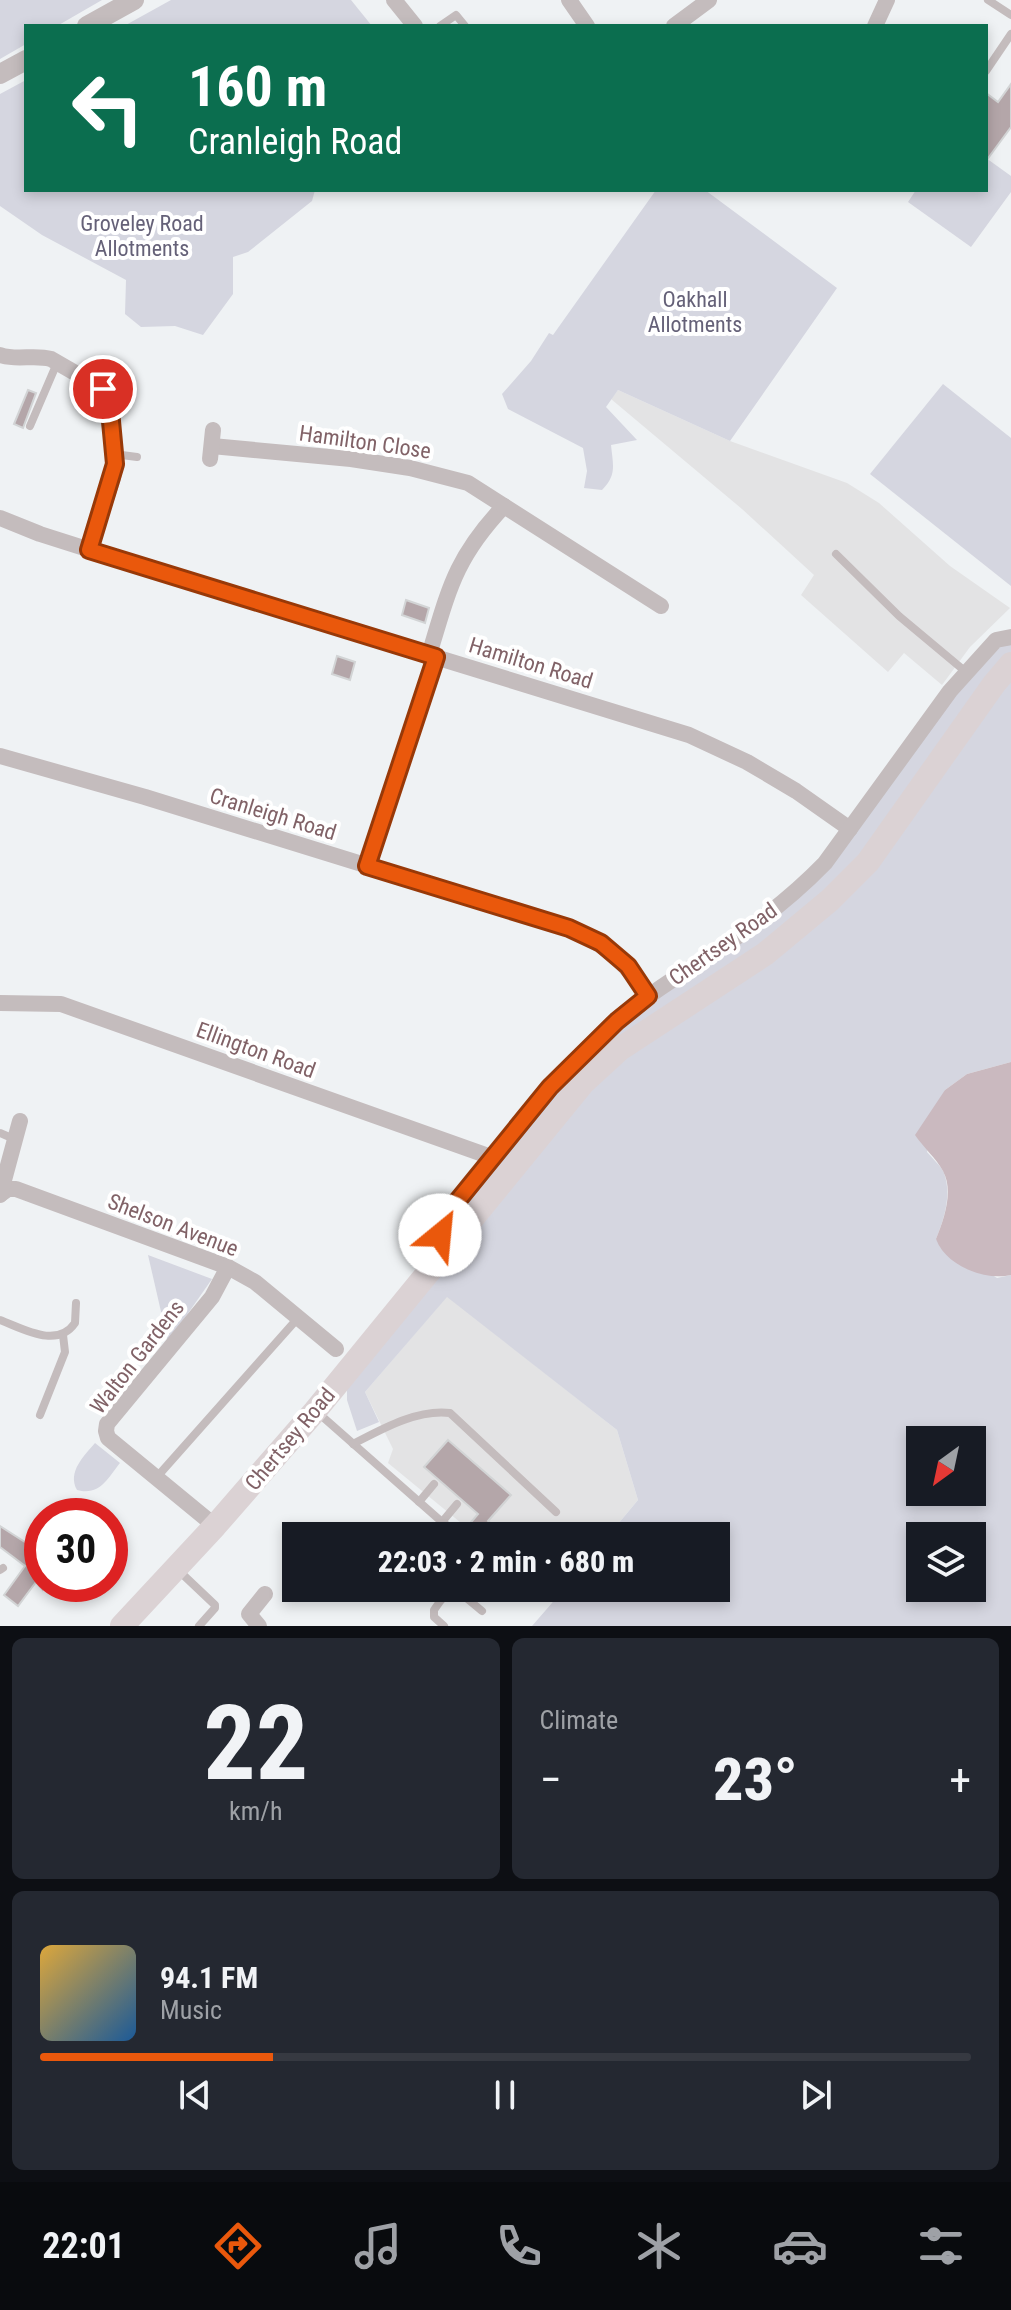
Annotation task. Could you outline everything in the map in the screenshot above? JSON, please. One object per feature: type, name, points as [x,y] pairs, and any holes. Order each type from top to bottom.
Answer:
[{"type":"main road","name":"Chertsey Road","points":[[133,1622],[315,1411],[345,1356],[451,1245],[545,1127],[600,1065],[786,938],[868,862],[1011,664]]},
{"type":"street","points":[[91,24],[134,0]]},
{"type":"street","points":[[569,0],[586,24]]},
{"type":"street","points":[[677,24],[709,0]]},
{"type":"street","points":[[876,24],[887,0]]},
{"type":"street","points":[[401,2],[414,24]]},
{"type":"street","points":[[0,74],[24,61]]},
{"type":"street","points":[[0,355],[18,358],[42,356],[103,389],[109,400],[113,478],[89,550]]},
{"type":"street","name":"Hamilton Close","points":[[212,445],[351,459],[410,468],[468,483],[660,607]]},
{"type":"street","points":[[433,656],[451,582],[476,537],[504,506]]},
{"type":"street","name":"Hamilton Road","points":[[0,518],[89,550],[689,735],[747,762],[796,791],[850,829]]},
{"type":"street","name":"Chertsey Road","points":[[451,1245],[440,1235],[438,1228],[442,1220],[550,1087],[617,1021],[786,900],[825,863],[950,691],[996,640],[1011,637]]},
{"type":"street","name":"Cranleigh Road","points":[[0,756],[145,797],[569,928],[601,943],[628,966],[648,996]]},
{"type":"street","name":"Ellington Road","points":[[0,1003],[61,1004],[494,1158]]},
{"type":"street","name":"Shelson Avenue","points":[[0,1194],[7,1136],[20,1121]]},
{"type":"street","name":"Shelson Avenue","points":[[0,1194],[16,1189],[228,1267],[255,1282],[345,1356]]},
{"type":"street","name":"Walton Gardens","points":[[215,1526],[108,1438],[106,1431],[107,1424],[212,1297],[228,1267]]},
{"type":"street","points":[[259,1626],[249,1614],[265,1594]]},
{"type":"lane","points":[[988,0],[1011,15]]},
{"type":"lane","points":[[443,24],[456,15],[463,24]]},
{"type":"lane","points":[[988,68],[1011,34]]},
{"type":"lane","points":[[30,426],[57,363]]},
{"type":"lane","points":[[114,454],[137,457]]},
{"type":"lane","points":[[836,554],[899,616],[966,672]]},
{"type":"lane","points":[[367,866],[433,656]]},
{"type":"lane","points":[[0,1320],[42,1335],[63,1335],[75,1323],[76,1303]]},
{"type":"lane","points":[[156,1478],[298,1318]]},
{"type":"lane","points":[[40,1415],[65,1352],[63,1335]]},
{"type":"lane","points":[[315,1411],[442,1522],[457,1504]]},
{"type":"lane","points":[[353,1444],[382,1429],[434,1411],[450,1413],[556,1512]]},
{"type":"lane","points":[[419,1502],[434,1484]]},
{"type":"lane","points":[[176,1569],[215,1605],[199,1626]]},
{"type":"lane","points":[[440,1602],[434,1610],[434,1617],[444,1626]]},
{"type":"lane","points":[[471,1602],[482,1611]]},
{"type":"shaded area","points":[[618,390],[730,441],[847,483],[879,503],[950,566],[1010,608],[970,647],[942,685],[904,653],[888,672],[801,595],[814,575],[742,509],[611,399]]},
{"type":"shaded area","points":[[1011,1062],[1011,1275],[990,1276],[957,1264],[941,1249],[936,1239],[947,1205],[948,1187],[940,1166],[915,1135],[945,1090],[967,1074]]},
{"type":"shaded area","points":[[447,1296],[617,1430],[638,1500],[620,1522],[460,1522],[388,1463],[393,1449],[365,1392]]},
{"type":"green space","points":[[0,0],[102,0],[60,24],[24,24],[24,45],[0,59]]},
{"type":"green space","points":[[171,0],[351,0],[370,24],[128,24]]},
{"type":"green space","name":"Groveley Road Allotments","points":[[24,81],[24,192],[314,192],[312,201],[248,252],[233,257],[233,294],[203,335],[175,326],[141,327],[125,314],[126,280],[42,235],[0,206],[0,94]]},
{"type":"green space","points":[[988,159],[1011,176],[1011,192],[971,247],[908,202],[915,192],[988,192]]},
{"type":"green space","name":"Oakhall Allotments","points":[[655,192],[708,192],[837,288],[730,441],[618,390],[606,407],[637,440],[611,445],[613,469],[602,490],[584,488],[587,471],[583,448],[508,409],[502,394],[531,361],[549,333],[553,335]]},
{"type":"green space","points":[[943,384],[1011,438],[1011,586],[870,474]]},
{"type":"green space","points":[[1011,637],[1011,664],[868,862],[620,1049],[451,1245],[442,1220],[617,1021],[805,883],[950,691]]},
{"type":"green space","points":[[1011,673],[1011,1062],[967,1074],[945,1090],[927,1152],[943,1170],[947,1190],[944,1215],[936,1239],[997,1278],[1011,1275],[1011,1626],[532,1626],[553,1602],[730,1602],[730,1522],[620,1522],[638,1500],[617,1430],[447,1297],[365,1392],[379,1422],[357,1431],[347,1400],[347,1386],[605,1069],[798,935]]},
{"type":"green space","points":[[148,1255],[212,1279],[168,1342]]},
{"type":"green space","points":[[95,1443],[120,1463],[97,1488],[92,1491],[77,1490],[75,1471]]},
{"type":"building","points":[[1011,84],[1011,127],[988,158],[988,94],[998,102]]},
{"type":"building","points":[[28,390],[36,393],[23,428],[14,424]]},
{"type":"building","points":[[406,600],[429,608],[425,623],[402,615]]},
{"type":"building","points":[[337,656],[355,662],[350,680],[332,674]]},
{"type":"building","points":[[448,1440],[511,1495],[489,1522],[471,1522],[478,1514],[424,1467]]},
{"type":"building","points":[[0,1526],[24,1541],[24,1565],[0,1547]]},
{"type":"building","points":[[24,1567],[24,1598],[18,1606],[4,1595]]},
{"type":"route","points":[[103,389],[109,400],[115,464],[89,550],[436,657],[367,866],[569,928],[601,943],[628,966],[648,996],[617,1021],[550,1087],[442,1220],[438,1228],[440,1235]]}]
